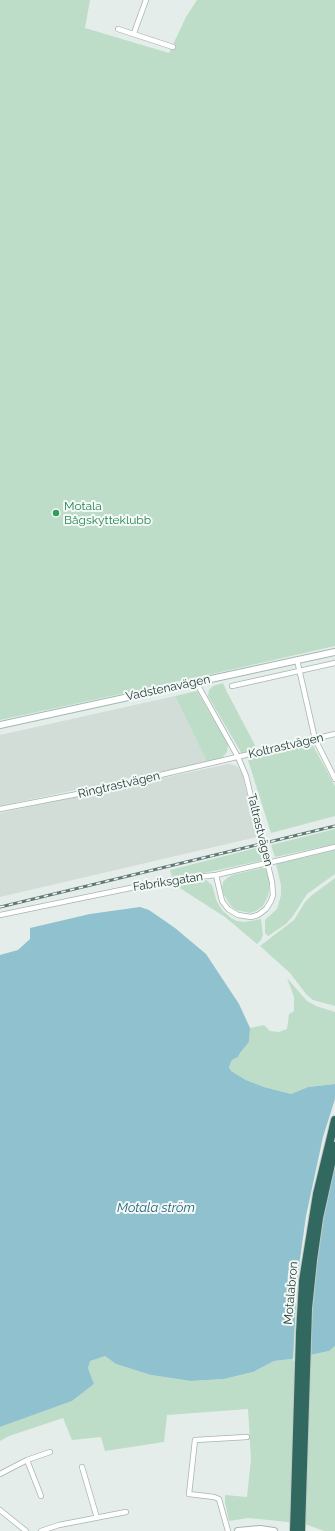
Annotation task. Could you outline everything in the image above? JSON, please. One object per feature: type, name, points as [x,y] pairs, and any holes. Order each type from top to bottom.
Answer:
[{"type":"highway","name":"Motalabron","points":[[300,1471],[300,1333],[303,1281],[316,1194],[335,1120]]},
{"type":"highway","name":"Motalabron","points":[[300,1471],[309,1295],[319,1218],[335,1146]]},
{"type":"highway","points":[[294,1531],[298,1515],[300,1471]]},
{"type":"highway","points":[[298,1515],[301,1531]]},
{"type":"main road","name":"Vadstenavägen","points":[[0,725],[335,652]]},
{"type":"main road","points":[[238,1531],[260,1529],[274,1531]]},
{"type":"street","points":[[134,33],[146,0]]},
{"type":"street","points":[[118,29],[134,33],[172,47]]},
{"type":"street","points":[[297,660],[315,739],[335,779]]},
{"type":"street","points":[[232,686],[335,663]]},
{"type":"street","name":"Taltrastvägen","points":[[196,682],[238,757],[249,786],[273,888],[271,901],[266,910],[251,917],[238,915],[228,909],[222,901],[216,875]]},
{"type":"street","name":"Koltrastvägen","points":[[238,757],[335,734]]},
{"type":"street","name":"Ringtrastvägen","points":[[0,809],[88,792],[238,757]]},
{"type":"street","name":"Fabriksgatan","points":[[0,915],[169,880],[216,875],[335,847]]},
{"type":"street","points":[[228,1531],[219,1499],[189,1494],[195,1440],[247,1437]]},
{"type":"street","points":[[0,1474],[27,1460],[50,1452]]},
{"type":"street","points":[[27,1460],[41,1496]]},
{"type":"street","points":[[82,1467],[97,1518]]},
{"type":"street","points":[[0,1510],[26,1531]]},
{"type":"street","points":[[41,1531],[59,1525],[126,1512]]},
{"type":"shaded area","points":[[175,696],[207,762],[0,806],[0,735]]},
{"type":"shaded area","points":[[228,764],[235,765],[239,768],[242,774],[257,837],[0,897],[0,813]]},
{"type":"green space","points":[[0,0],[90,0],[85,28],[169,53],[186,17],[197,0],[335,0],[335,646],[0,720]]},
{"type":"green space","points":[[223,683],[258,751],[242,754],[208,696],[209,690],[213,686]]},
{"type":"green space","points":[[197,691],[228,745],[227,752],[222,758],[207,762],[175,696]]},
{"type":"green space","points":[[312,744],[335,786],[335,816],[271,833],[248,760]]},
{"type":"green space","points":[[335,829],[335,844],[275,857],[271,845]]},
{"type":"green space","points":[[260,847],[264,860],[204,873],[172,876],[170,870]]},
{"type":"green space","points":[[335,850],[335,874],[307,894],[286,924],[268,936],[265,933],[265,920],[277,909],[281,895],[281,885],[276,864]]},
{"type":"green space","points":[[266,867],[269,879],[269,890],[263,906],[250,913],[236,910],[231,906],[224,895],[222,888],[223,882],[232,875]]},
{"type":"green space","points":[[335,878],[335,1006],[313,1000],[306,994],[290,973],[260,946],[294,920],[305,902]]},
{"type":"green space","points":[[206,880],[212,885],[217,902],[222,910],[231,918],[237,921],[245,922],[261,919],[263,935],[257,944],[225,917],[175,885],[175,883]]},
{"type":"green space","points":[[287,978],[307,1001],[316,1006],[335,1012],[335,1084],[308,1087],[291,1094],[264,1087],[246,1080],[231,1071],[229,1067],[232,1060],[238,1057],[249,1042],[250,1028],[264,1025],[270,1031],[279,1032],[287,1029],[289,1014],[294,1011],[294,997]]},
{"type":"green space","points":[[335,1346],[335,1531],[324,1531],[305,1524],[248,1518],[229,1521],[225,1495],[247,1497],[251,1459],[248,1409],[167,1415],[164,1442],[105,1451],[101,1437],[72,1440],[63,1418],[9,1436],[0,1441],[0,1427],[72,1401],[94,1384],[88,1368],[90,1360],[105,1356],[116,1364],[151,1375],[191,1381],[224,1379],[253,1372],[274,1361],[329,1351]]},
{"type":"water","name":"Motala ström","points":[[140,907],[149,910],[175,928],[206,954],[239,1004],[250,1028],[249,1042],[238,1057],[232,1060],[229,1067],[231,1071],[246,1080],[264,1087],[291,1094],[308,1087],[335,1084],[335,1346],[329,1351],[274,1361],[253,1372],[224,1379],[191,1381],[151,1375],[116,1364],[105,1356],[90,1361],[88,1368],[94,1384],[72,1401],[0,1427],[0,955],[18,950],[30,939],[30,928],[90,914]]},
{"type":"pier","points":[[335,1099],[335,1160],[316,1260],[310,1357],[293,1361],[297,1281],[306,1216],[323,1137]]},
{"type":"railway","points":[[0,907],[335,826]]},
{"type":"place","name":"Motala Bågskytteklubb","points":[[56,513]]}]
